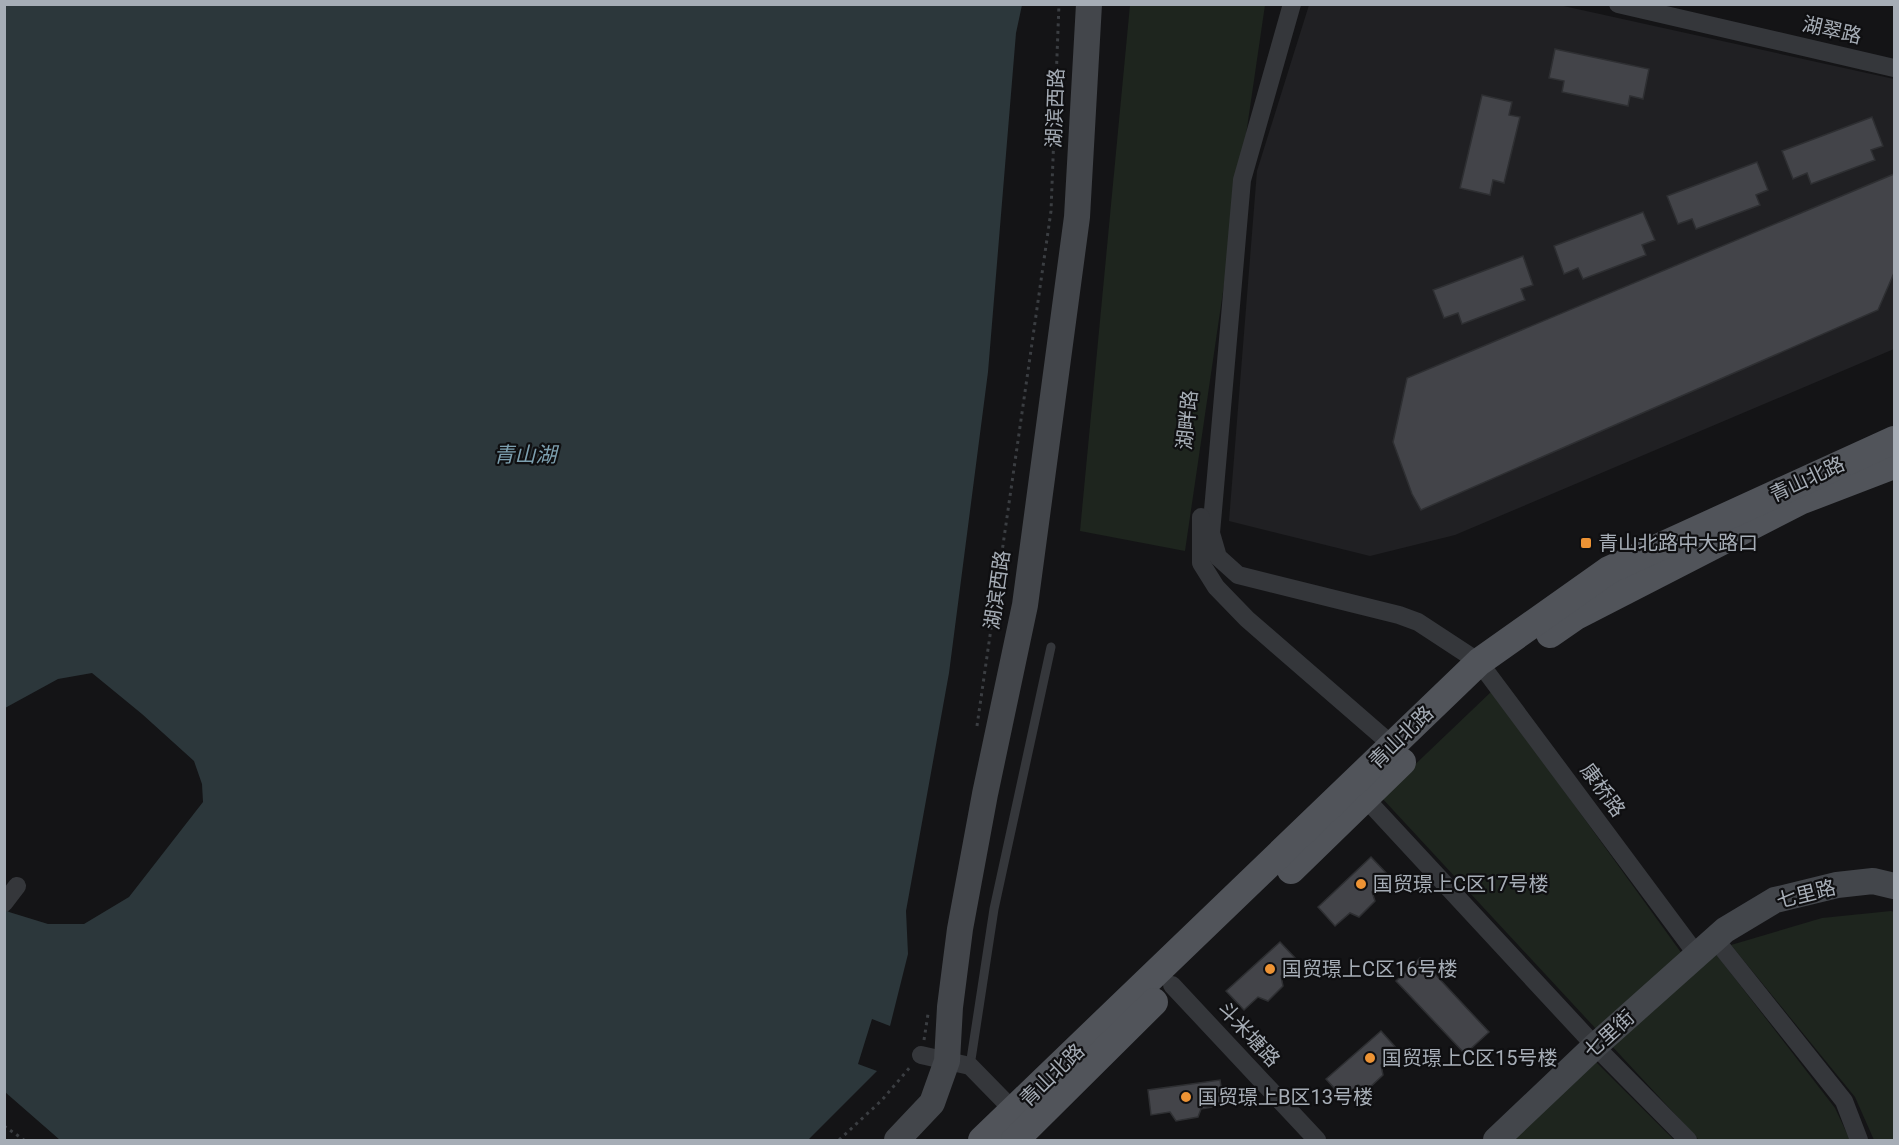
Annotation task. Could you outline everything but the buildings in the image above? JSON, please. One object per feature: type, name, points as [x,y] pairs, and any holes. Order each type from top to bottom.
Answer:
[{"type":"main road","name":"青山北路","points":[[982,1140],[1400,751],[1479,664],[1609,570],[1894,440]]},
{"type":"main road","name":"青山北路","points":[[1479,664],[1800,501],[1894,465]]},
{"type":"main road","name":"青山北路","points":[[1016,1140],[1172,985],[1366,799],[1400,751]]},
{"type":"street","name":"湖滨西路","points":[[897,1140],[932,1103],[958,1063],[950,1007],[960,929],[985,794],[1025,605],[1077,217],[1089,4]]},
{"type":"street","name":"湖畔路","points":[[1282,4],[1233,177],[1200,531],[1201,563],[1216,587],[1247,619],[1400,751]]},
{"type":"street","name":"湖畔路","points":[[1292,4],[1242,180],[1211,533],[1218,556],[1238,575],[1399,615],[1418,622],[1479,664]]},
{"type":"street","name":"湖翠路","points":[[1618,4],[1894,68]]},
{"type":"street","name":"康桥路","points":[[1479,664],[1844,1101],[1859,1140]]},
{"type":"street","points":[[1366,799],[1595,1046],[1688,1140]]},
{"type":"street","name":"七里路","points":[[1712,941],[1774,900],[1846,884],[1874,881],[1894,886]]},
{"type":"street","points":[[5,903],[17,886]]},
{"type":"street","name":"七里街","points":[[1496,1140],[1595,1046],[1712,941]]},
{"type":"street","name":"斗米塘路","points":[[1172,985],[1317,1140]]},
{"type":"street","points":[[921,1054],[958,1063],[1014,1112]]},
{"type":"lane","points":[[958,1063],[994,909],[1050,647]]},
{"type":"path","name":"湖滨西路","points":[[976,731],[1051,211],[1059,4]]},
{"type":"path","points":[[839,1140],[882,1100],[921,1054],[929,1008]]},
{"type":"path","points":[[4,1125],[24,1140]]},
{"type":"shaded area","points":[[1130,5],[1265,5],[1185,551],[1080,531]]},
{"type":"shaded area","points":[[1309,5],[1559,5],[1894,79],[1894,349],[1455,535],[1370,556],[1229,521],[1257,171]]},
{"type":"shaded area","points":[[1492,691],[1693,969],[1713,950],[1835,1108],[1850,1140],[1699,1140],[1381,797]]},
{"type":"shaded area","points":[[1894,912],[1894,1140],[1874,1140],[1855,1097],[1731,945],[1822,918]]},
{"type":"shaded area","points":[[1594,1060],[1674,1140],[1510,1140]]},
{"type":"water","name":"青山湖","points":[[5,5],[1022,5],[1016,33],[988,372],[949,673],[906,911],[908,954],[890,1026],[872,1019],[858,1064],[877,1071],[808,1140],[60,1140],[5,1092],[4,908],[9,912],[48,924],[84,924],[129,897],[203,802],[202,784],[194,761],[92,673],[58,679],[5,708]]},
{"type":"place","name":"青山北路中大路口","points":[[1586,543]]},
{"type":"place","name":"国贸璟上C区17号楼","points":[[1361,884]]},
{"type":"place","name":"国贸璟上C区16号楼","points":[[1270,969]]},
{"type":"place","name":"国贸璟上C区15号楼","points":[[1370,1058]]},
{"type":"place","name":"国贸璟上B区13号楼","points":[[1186,1097]]}]
